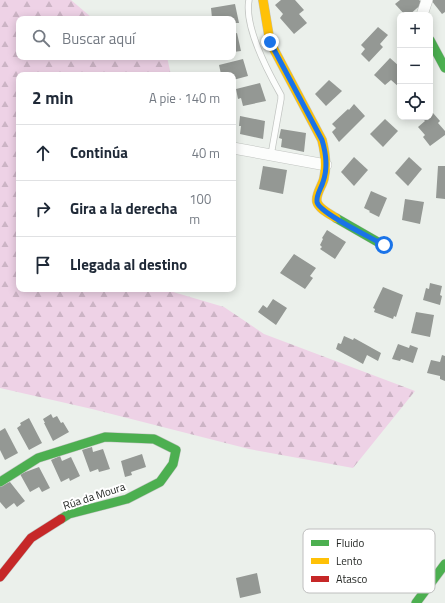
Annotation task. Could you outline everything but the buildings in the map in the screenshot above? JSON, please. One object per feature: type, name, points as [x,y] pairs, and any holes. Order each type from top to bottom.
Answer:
[{"type":"street","points":[[263,0],[270,42],[322,140],[326,152],[324,182],[318,194],[317,203],[322,210],[384,245]]},
{"type":"street","points":[[423,12],[427,0]]},
{"type":"street","points":[[433,46],[445,68]]},
{"type":"street","points":[[236,149],[326,165]]},
{"type":"street","name":"Rúa da Moura","points":[[0,482],[38,458],[105,437],[154,438],[176,450],[173,464],[160,482],[127,499],[69,514],[32,538],[0,577]]},
{"type":"street","points":[[435,577],[445,564]]},
{"type":"street","points":[[416,603],[423,593]]},
{"type":"lane","points":[[248,0],[250,20],[257,46],[281,99],[271,155]]},
{"type":"green space","points":[[0,0],[71,0],[90,16],[16,16],[16,60],[168,60],[170,72],[16,72],[16,292],[173,292],[224,307],[264,334],[415,391],[353,468],[249,449],[92,409],[0,388]]},
{"type":"traffic: fast","points":[[433,46],[445,68]]},
{"type":"traffic: fast","points":[[336,218],[383,245]]},
{"type":"traffic: fast","points":[[0,482],[38,458],[105,437],[154,439],[176,450],[173,464],[160,482],[127,499],[69,514],[61,519]]},
{"type":"traffic: fast","points":[[435,577],[445,564]]},
{"type":"traffic: fast","points":[[416,603],[423,593]]},
{"type":"traffic: slow","points":[[263,0],[270,42],[322,140],[325,154],[325,173],[317,196],[318,205],[336,218]]},
{"type":"traffic: jam","points":[[0,577],[31,538],[61,519]]},
{"type":"route","points":[[270,42],[322,140],[326,152],[324,182],[318,194],[317,203],[322,210],[331,216],[384,245]]}]
